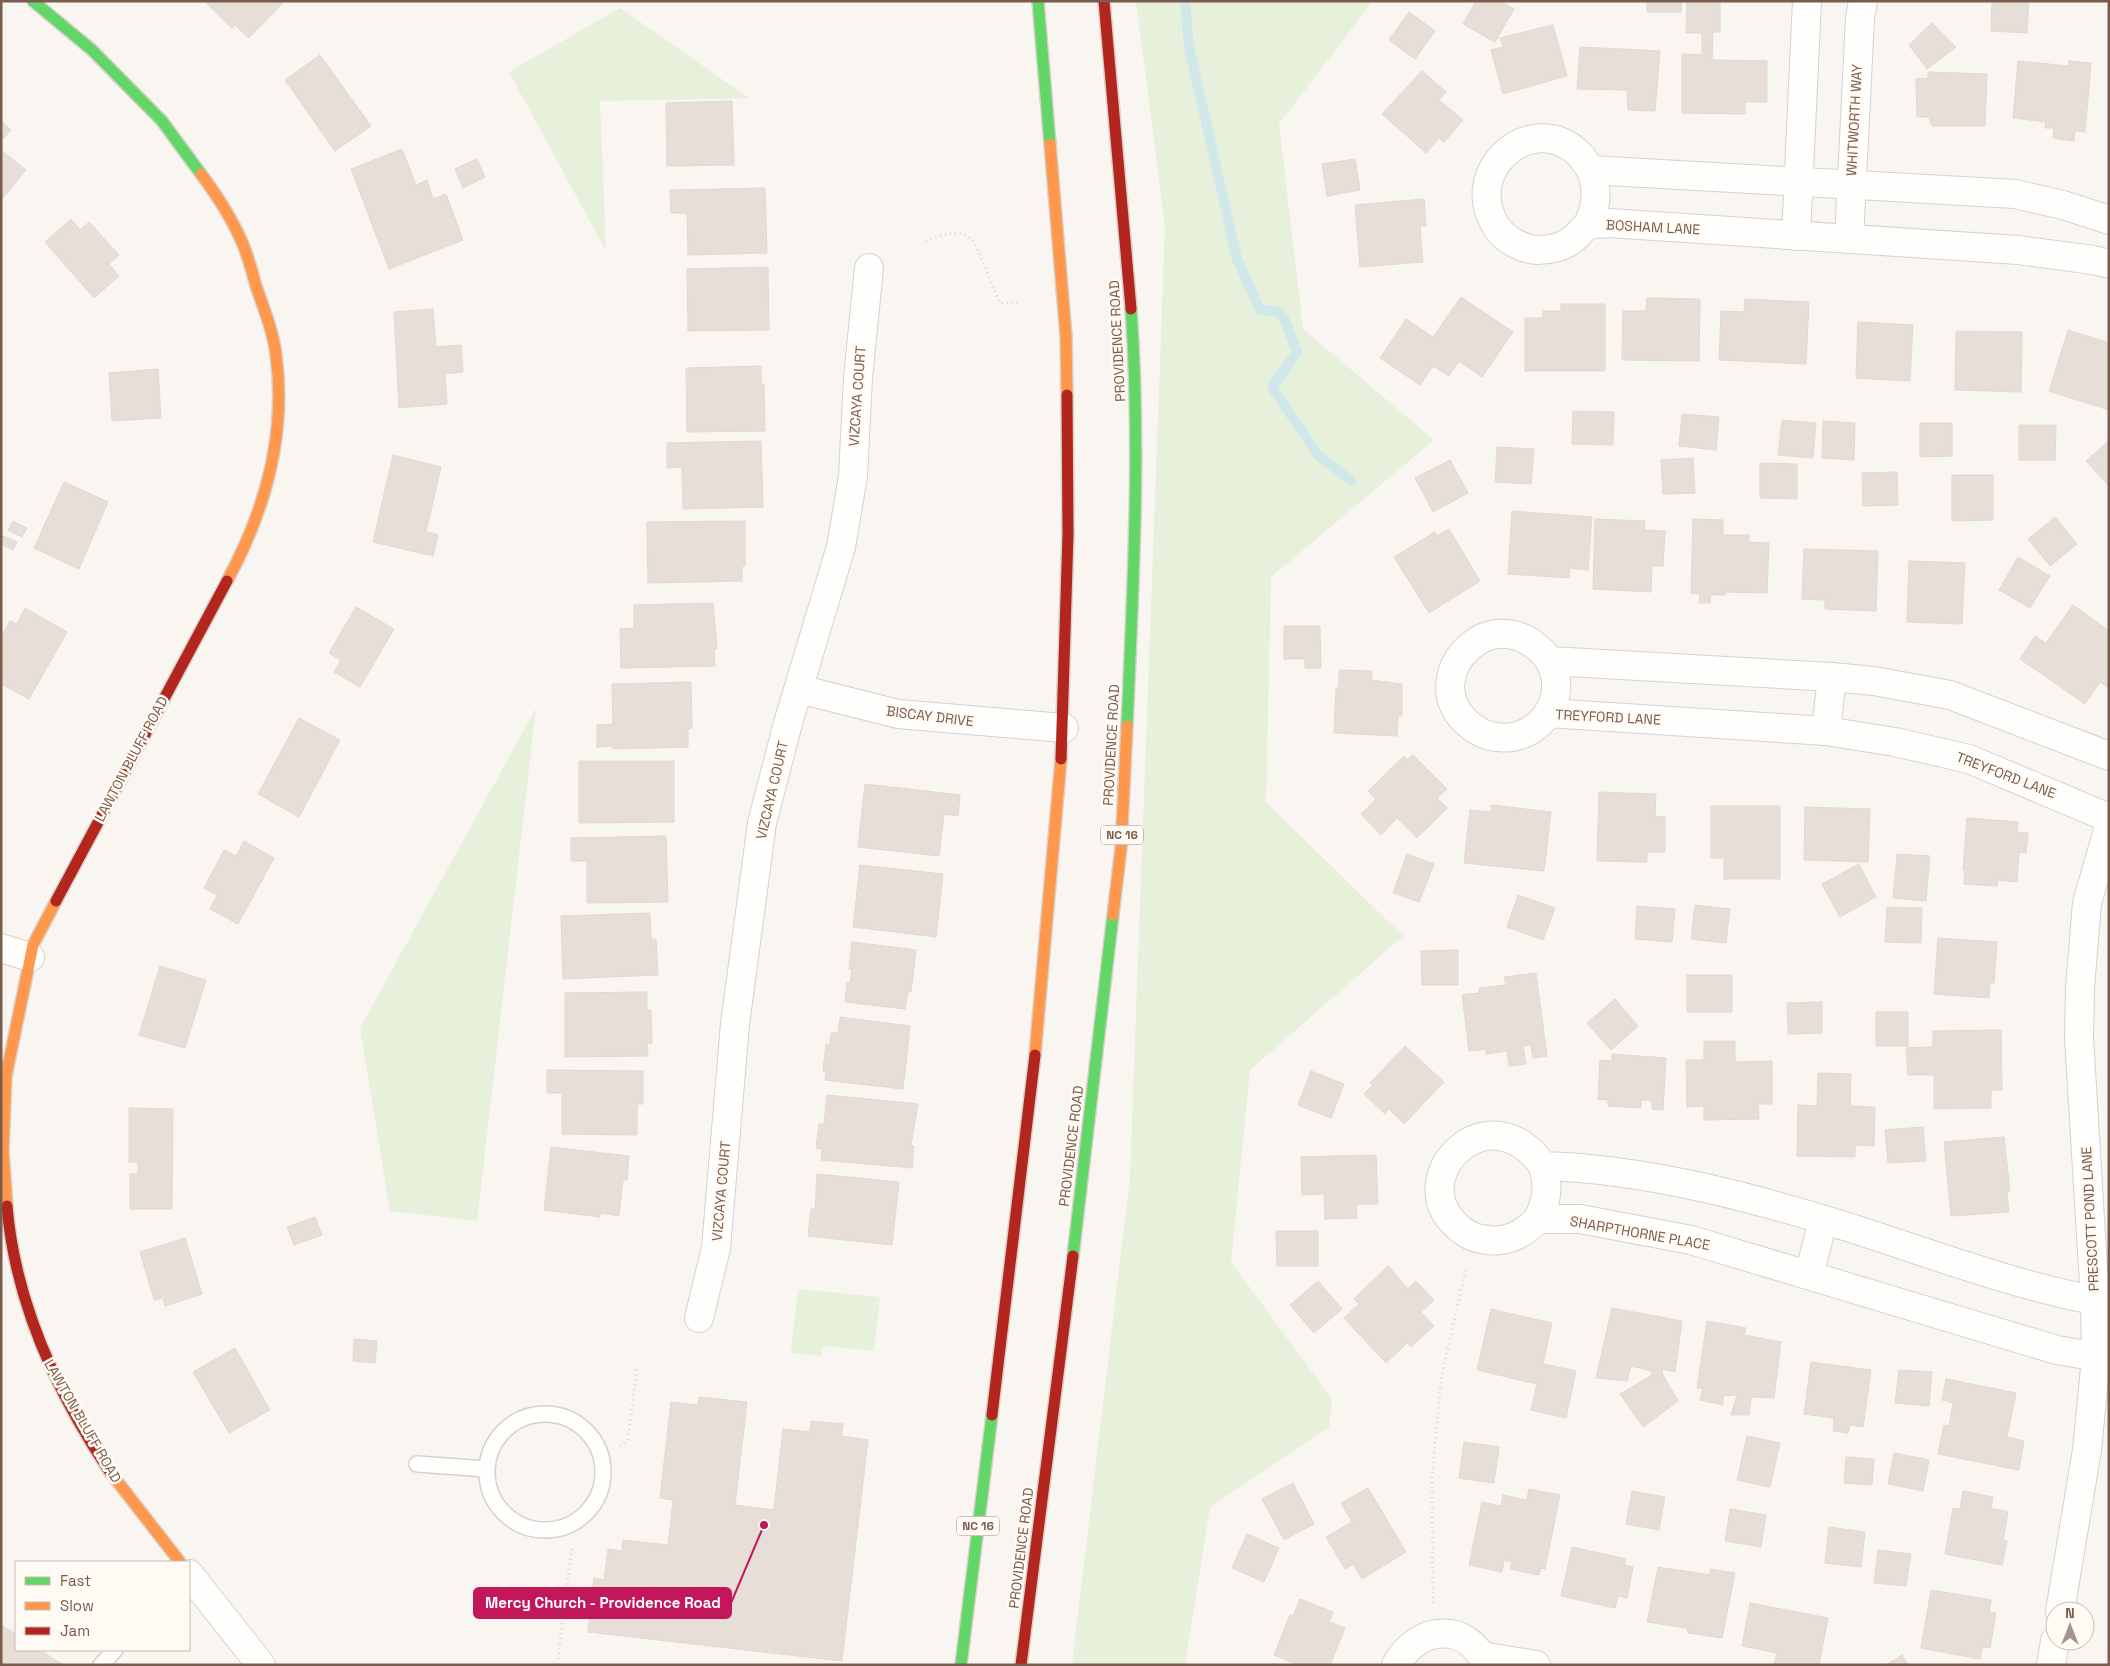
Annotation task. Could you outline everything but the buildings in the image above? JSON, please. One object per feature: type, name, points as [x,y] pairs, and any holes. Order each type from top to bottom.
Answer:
[{"type":"main road","name":"LAWTON BLUFF ROAD","points":[[33,1],[92,50],[162,121],[206,180],[242,242],[271,330],[276,356],[279,410],[277,438],[265,492],[248,542],[115,788],[33,945],[6,1076],[3,1151],[9,1226],[25,1298],[50,1369],[99,1455],[176,1561]]},
{"type":"main road","name":"NC 16","points":[[961,1665],[1036,1051],[1064,728],[1068,534],[1066,336],[1038,1]]},
{"type":"main road","name":"PROVIDENCE ROAD","points":[[1021,1665],[1073,1256],[1122,838],[1137,507],[1135,365],[1104,1]]},
{"type":"street","points":[[1796,236],[1807,1]]},
{"type":"street","name":"WHITWORTH WAY","points":[[1849,239],[1860,18],[1863,1]]},
{"type":"street","name":"BOSHAM LANE","points":[[1591,170],[1579,154],[1563,144],[1544,139],[1525,141],[1508,150],[1495,164],[1487,181],[1486,200],[1491,218],[1502,234],[1518,245],[1536,250],[1555,248],[1573,240],[1586,226],[1610,223],[2018,250],[2093,260],[2109,264]]},
{"type":"street","points":[[1586,226],[1593,213],[1596,199],[1595,184],[1591,170],[2015,194],[2064,205],[2109,220]]},
{"type":"street","name":"VIZCAYA COURT","points":[[699,1318],[716,1248],[736,1024],[762,823],[788,723],[842,538],[852,476],[858,378],[870,268]]},
{"type":"street","name":"TREYFORD LANE","points":[[1550,661],[1540,648],[1526,638],[1507,633],[1492,634],[1476,641],[1463,652],[1454,667],[1451,684],[1453,701],[1460,717],[1473,728],[1488,736],[1505,738],[1522,735],[1537,727],[1548,713],[1826,731],[1894,742],[1969,758],[2109,818]]},
{"type":"street","points":[[1548,713],[1555,696],[1556,679],[1550,661],[1832,677],[1856,679],[1950,695],[2109,756]]},
{"type":"street","points":[[1826,731],[1832,677]]},
{"type":"street","name":"BISCAY DRIVE","points":[[799,689],[898,714],[1064,728]]},
{"type":"street","name":"PRESCOTT POND LANE","points":[[2062,1601],[2102,1359],[2102,1302],[2079,1038],[2080,987],[2087,903],[2109,827]]},
{"type":"street","points":[[1,948],[30,957]]},
{"type":"street","points":[[1485,1136],[1503,1136],[1520,1141],[1533,1152],[1543,1166],[1548,1184],[1546,1202],[1538,1219],[1526,1232],[1510,1240],[1493,1242],[1476,1238],[1460,1230],[1449,1217],[1442,1201],[1440,1184],[1445,1166],[1455,1152],[1468,1141],[1485,1136]]},
{"type":"street","points":[[1543,1166],[1568,1167],[1647,1177],[1742,1197],[1823,1220],[1988,1274],[2102,1302]]},
{"type":"street","name":"SHARPTHORNE PLACE","points":[[1538,1219],[1580,1219],[1691,1240],[2057,1350],[2102,1359]]},
{"type":"street","points":[[1809,1275],[1823,1220]]},
{"type":"street","name":"LAWTON BLUFF ROAD","points":[[190,1579],[261,1665]]},
{"type":"street","points":[[1396,1665],[1403,1652],[1414,1641],[1428,1635],[1443,1633],[1458,1636],[1472,1644],[1484,1660],[1536,1665]]},
{"type":"street","points":[[2051,1665],[2053,1651]]},
{"type":"lane","points":[[534,1415],[553,1415],[572,1420],[587,1432],[598,1448],[603,1467],[598,1494],[594,1503],[581,1518],[565,1527],[546,1531],[527,1528],[510,1519],[496,1505],[488,1488],[486,1469],[491,1450],[501,1434],[516,1422],[534,1415]]},
{"type":"lane","points":[[417,1464],[486,1469]]},
{"type":"lane","points":[[102,1665],[115,1651]]},
{"type":"path","points":[[926,241],[943,234],[965,234],[972,239],[976,246],[1000,303],[1020,303]]},
{"type":"path","points":[[1433,1606],[1432,1479],[1440,1379],[1466,1267]]},
{"type":"path","points":[[620,1446],[628,1440],[637,1368]]},
{"type":"path","points":[[558,1658],[572,1546]]},
{"type":"green space","points":[[1136,1],[1373,1],[1279,124],[1303,329],[1434,440],[1271,577],[1266,802],[1403,936],[1250,1070],[1231,1262],[1332,1399],[1329,1427],[1210,1507],[1185,1665],[1072,1665],[1130,1177],[1165,226]]},
{"type":"green space","points":[[620,8],[749,98],[600,101],[606,251],[509,72]]},
{"type":"green space","points":[[536,708],[477,1221],[390,1211],[360,1028]]},
{"type":"green space","points":[[798,1289],[880,1297],[874,1351],[823,1346],[821,1356],[791,1353]]},
{"type":"waterway","points":[[1185,1],[1189,47],[1237,259],[1260,310],[1277,311],[1284,318],[1297,352],[1272,387],[1318,455],[1351,481]]},
{"type":"traffic: fast","points":[[33,1],[92,50],[162,121],[201,174]]},
{"type":"traffic: fast","points":[[1038,1],[1050,144]]},
{"type":"traffic: fast","points":[[1127,726],[1134,570],[1136,466],[1131,309]]},
{"type":"traffic: fast","points":[[1073,1256],[1113,915]]},
{"type":"traffic: fast","points":[[961,1665],[992,1415]]},
{"type":"traffic: slow","points":[[1050,144],[1066,336],[1067,395]]},
{"type":"traffic: slow","points":[[201,174],[229,216],[246,253],[273,337],[279,385],[278,415],[270,472],[252,528],[227,581]]},
{"type":"traffic: slow","points":[[1113,915],[1121,848],[1127,726]]},
{"type":"traffic: slow","points":[[1035,1055],[1061,759]]},
{"type":"traffic: slow","points":[[7,1206],[3,1151],[6,1076],[33,945],[56,901]]},
{"type":"traffic: slow","points":[[110,1472],[179,1561]]},
{"type":"traffic: jam","points":[[1104,1],[1131,309]]},
{"type":"traffic: jam","points":[[1061,759],[1068,534],[1067,395]]},
{"type":"traffic: jam","points":[[56,901],[227,581]]},
{"type":"traffic: jam","points":[[992,1415],[1035,1055]]},
{"type":"traffic: jam","points":[[7,1206],[19,1277],[29,1312],[56,1378],[73,1411],[110,1472]]},
{"type":"traffic: jam","points":[[1021,1665],[1073,1256]]},
{"type":"place","name":"Mercy Church - Providence Road","points":[[764,1525]]}]
